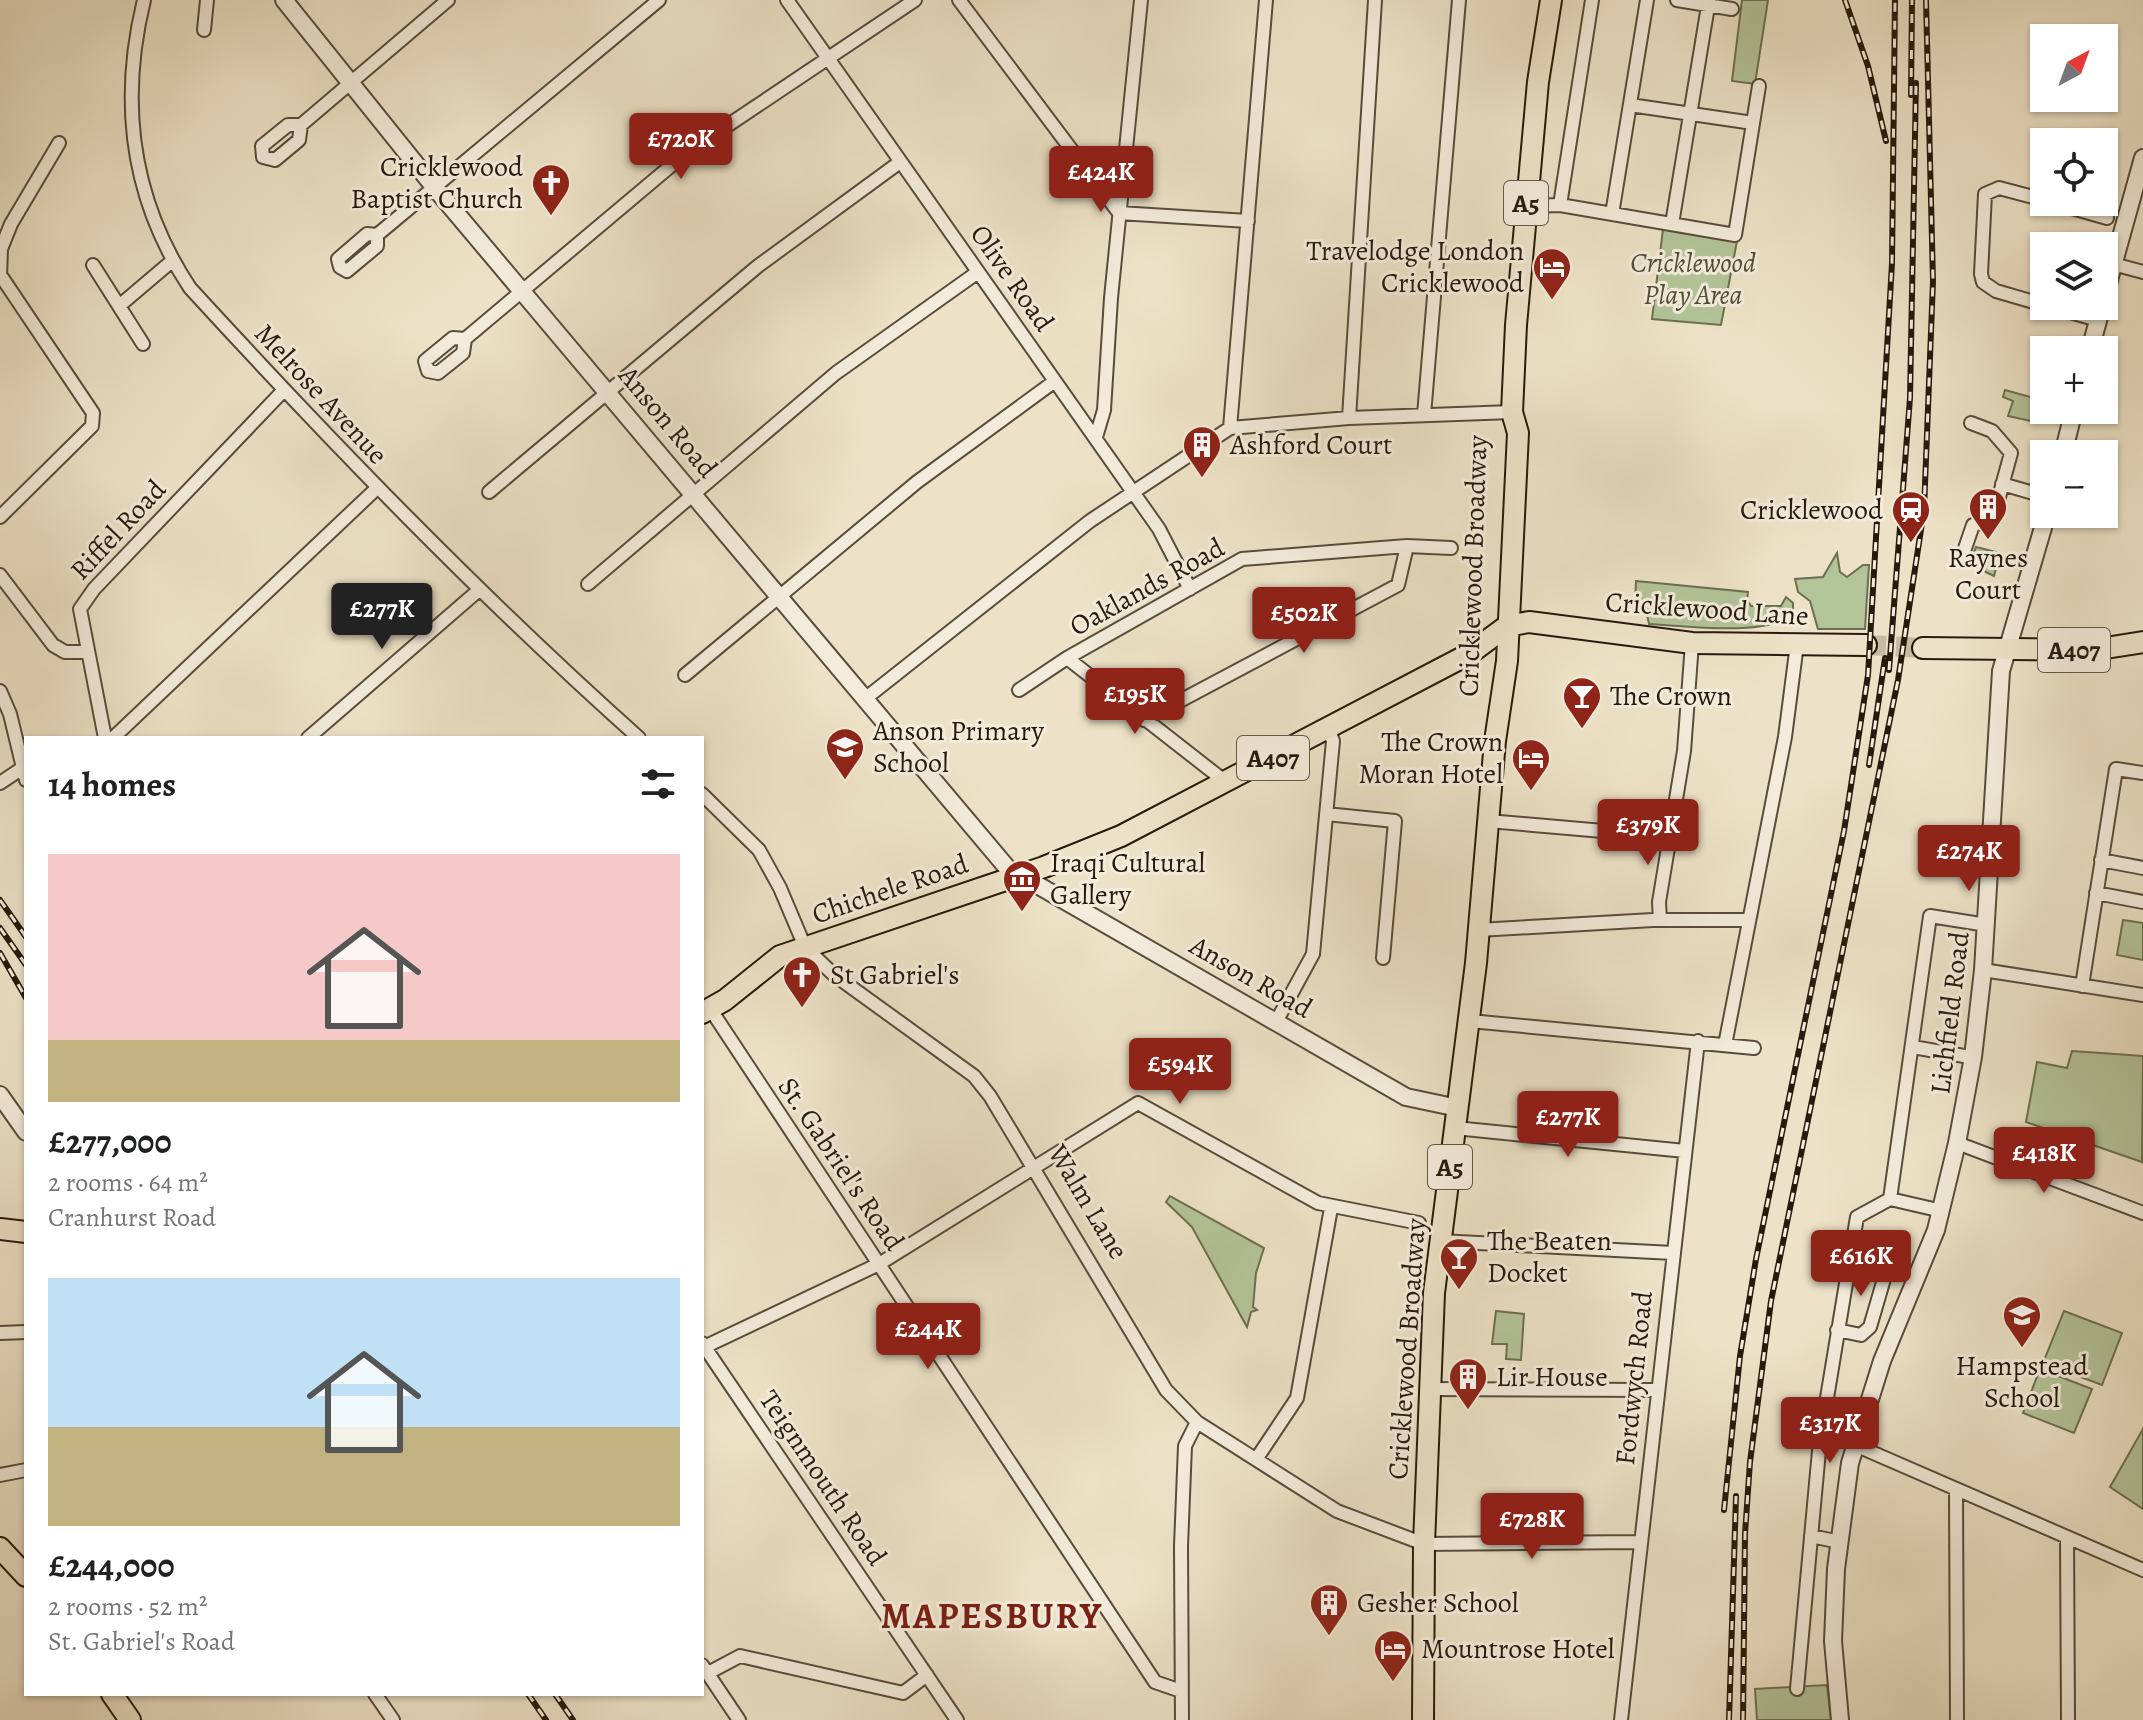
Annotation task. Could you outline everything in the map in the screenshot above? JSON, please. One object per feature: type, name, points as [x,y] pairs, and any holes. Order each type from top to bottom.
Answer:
[{"type":"main road","name":"Cricklewood Broadway","points":[[1423,1720],[1428,1389],[1440,1241],[1470,1021],[1489,929],[1488,821],[1497,723],[1504,432],[1512,412],[1526,206],[1539,71],[1551,0]]},
{"type":"main road","name":"Cricklewood Lane","points":[[1500,639],[1536,634],[1545,627],[1564,625],[1629,637],[1796,653],[1866,645]]},
{"type":"main road","name":"Chichele Road","points":[[805,947],[1021,874],[1121,836],[1469,654],[1477,656],[1500,639]]},
{"type":"main road","name":"A407","points":[[1923,648],[2093,650],[2143,642]]},
{"type":"main road","name":"A407","points":[[706,1012],[766,964],[805,947]]},
{"type":"main road","points":[[0,1229],[24,1232]]},
{"type":"main road","points":[[0,1548],[24,1574]]},
{"type":"main road","points":[[113,1696],[130,1720]]},
{"type":"street","name":"Melrose Avenue","points":[[144,0],[134,52],[132,131],[145,198],[172,261],[190,288],[377,488],[479,590],[637,736]]},
{"type":"street","points":[[204,30],[207,0]]},
{"type":"street","name":"Anson Road","points":[[284,0],[435,188],[607,392],[866,698],[1021,874],[1406,1097],[1457,1118]]},
{"type":"street","points":[[301,125],[448,0]]},
{"type":"street","points":[[377,235],[659,0]]},
{"type":"street","name":"Olive Road","points":[[787,0],[1134,492],[1159,529],[1190,589]]},
{"type":"street","points":[[465,339],[685,154],[827,56],[915,0]]},
{"type":"street","points":[[959,0],[1119,213],[1248,221]]},
{"type":"street","points":[[1096,437],[1104,410],[1119,213],[1141,0]]},
{"type":"street","points":[[1230,428],[1266,0]]},
{"type":"street","points":[[1349,418],[1375,0]]},
{"type":"street","points":[[1424,415],[1459,0]]},
{"type":"street","points":[[1560,205],[1592,0]]},
{"type":"street","points":[[1612,214],[1647,0]]},
{"type":"street","points":[[1677,0],[1732,9]]},
{"type":"street","points":[[1672,224],[1709,3]]},
{"type":"street","points":[[1526,206],[1560,205],[1735,235],[1759,86]]},
{"type":"street","points":[[1630,105],[1753,123]]},
{"type":"street","points":[[0,517],[92,426],[93,413],[0,277],[1,249],[11,224],[59,143]]},
{"type":"street","points":[[2118,246],[2143,158]]},
{"type":"street","points":[[489,492],[758,266],[900,162]]},
{"type":"street","points":[[2030,196],[1999,188],[1985,194],[1981,274],[1988,288],[2030,300]]},
{"type":"street","points":[[2100,216],[2107,218]]},
{"type":"street","points":[[119,306],[172,261]]},
{"type":"street","points":[[93,265],[143,344]]},
{"type":"street","points":[[2118,265],[2143,272]]},
{"type":"street","points":[[588,584],[836,373],[978,272]]},
{"type":"street","points":[[685,675],[917,482],[1055,381]]},
{"type":"street","name":"Riffel Road","points":[[105,736],[80,617],[86,598],[284,390]]},
{"type":"street","points":[[866,698],[1090,521],[1230,428],[1349,418],[1512,412]]},
{"type":"street","points":[[1961,560],[1973,525],[1993,519],[2011,453],[1992,431],[1971,423]]},
{"type":"street","points":[[2002,484],[2030,492]]},
{"type":"street","points":[[115,736],[377,488]]},
{"type":"street","name":"Lichfield Road","points":[[1840,1720],[1833,1641],[1840,1542],[1855,1445],[1882,1361],[1942,1211],[1957,1143],[1973,1057],[1983,970],[2005,650],[2043,528]]},
{"type":"street","points":[[1144,720],[1398,585],[1407,546]]},
{"type":"street","name":"Oaklands Road","points":[[1019,690],[1067,658],[1242,559],[1407,546],[1451,548]]},
{"type":"street","points":[[0,575],[53,645],[65,652],[86,652]]},
{"type":"street","points":[[310,736],[479,590]]},
{"type":"street","points":[[1660,920],[1659,902],[1684,751],[1692,643]]},
{"type":"street","points":[[1725,1045],[1796,653]]},
{"type":"street","points":[[1067,658],[1227,783]]},
{"type":"street","points":[[0,691],[10,714],[24,775],[0,783]]},
{"type":"street","points":[[1276,1022],[1313,954],[1333,741],[1328,728]]},
{"type":"street","points":[[2082,986],[2116,769],[2143,773]]},
{"type":"street","points":[[704,796],[759,850],[780,888],[805,947]]},
{"type":"street","points":[[1326,814],[1395,821],[1383,958]]},
{"type":"street","points":[[1488,821],[1672,837]]},
{"type":"street","points":[[2101,860],[2143,868]]},
{"type":"street","points":[[2096,893],[2143,902]]},
{"type":"street","points":[[1890,1199],[1930,916],[1987,925]]},
{"type":"street","points":[[1489,929],[1660,920],[1749,920]]},
{"type":"street","name":"Walm Lane","points":[[805,947],[833,974],[974,1076],[1035,1166],[1166,1390],[1197,1422],[1337,1511],[1424,1544]]},
{"type":"street","points":[[1983,970],[2143,995]]},
{"type":"street","name":"St. Gabriel's Road","points":[[706,1012],[879,1264],[1155,1682],[1181,1691]]},
{"type":"street","points":[[1470,1021],[1754,1048]]},
{"type":"street","name":"Fordwych Road","points":[[1621,1720],[1656,1390],[1698,1041]]},
{"type":"street","points":[[1913,1047],[1964,1056]]},
{"type":"street","points":[[0,1097],[24,1129]]},
{"type":"street","points":[[704,1346],[879,1264],[1138,1103],[1331,1208],[1419,1223]]},
{"type":"street","points":[[1457,1118],[1685,1151]]},
{"type":"street","points":[[1957,1143],[2143,1213]]},
{"type":"street","points":[[1797,1689],[1820,1440],[1857,1217],[1890,1199],[1942,1211]]},
{"type":"street","points":[[1257,1458],[1297,1398],[1331,1208]]},
{"type":"street","points":[[1440,1241],[1673,1253]]},
{"type":"street","points":[[1837,1330],[1861,1335],[1870,1327],[1886,1272],[1849,1263]]},
{"type":"street","points":[[0,1333],[24,1332]]},
{"type":"street","name":"Teignmouth Road","points":[[704,1347],[957,1720]]},
{"type":"street","points":[[1428,1389],[1656,1390]]},
{"type":"street","points":[[1182,1720],[1185,1446],[1197,1422]]},
{"type":"street","points":[[1855,1445],[2143,1570]]},
{"type":"street","points":[[0,1475],[24,1470]]},
{"type":"street","points":[[1956,1489],[1957,1720]]},
{"type":"street","points":[[1811,1536],[1840,1542]]},
{"type":"street","points":[[2067,1537],[2068,1720]]},
{"type":"street","points":[[1424,1544],[1640,1542]]},
{"type":"street","points":[[739,1720],[705,1669],[740,1656],[903,1693],[927,1675]]},
{"type":"street","points":[[376,1696],[393,1720]]},
{"type":"green space","points":[[1742,0],[1768,0],[1755,84],[1732,81]]},
{"type":"green space","name":"Cricklewood Play Area","points":[[1663,229],[1737,241],[1721,325],[1652,319]]},
{"type":"green space","points":[[2005,390],[2030,397],[2030,421],[2008,416],[2013,401],[2003,397]]},
{"type":"green space","points":[[1976,547],[2000,553],[1994,576],[1969,564]]},
{"type":"green space","points":[[1837,553],[1840,572],[1847,577],[1863,565],[1869,565],[1865,629],[1818,629],[1810,601],[1798,592],[1795,579],[1823,577]]},
{"type":"green space","points":[[1636,581],[1748,592],[1747,600],[1751,606],[1781,606],[1786,597],[1793,603],[1793,611],[1784,620],[1749,628],[1649,624],[1645,605],[1635,604]]},
{"type":"green space","points":[[2123,920],[2143,923],[2143,960],[2117,955]]},
{"type":"green space","points":[[2072,1051],[2143,1056],[2142,1162],[2026,1122],[2037,1062],[2067,1068]]},
{"type":"green space","points":[[1170,1196],[1264,1248],[1256,1273],[1253,1307],[1257,1310],[1251,1312],[1247,1327],[1192,1227],[1166,1202]]},
{"type":"green space","points":[[1496,1311],[1524,1314],[1521,1360],[1506,1359],[1507,1344],[1492,1344]]},
{"type":"green space","points":[[2064,1311],[2122,1333],[2102,1385],[2043,1363]]},
{"type":"green space","points":[[2040,1369],[2092,1389],[2074,1433],[2023,1413]]},
{"type":"green space","points":[[2143,1429],[2143,1509],[2110,1487]]},
{"type":"green space","points":[[1827,1685],[1831,1720],[1757,1720],[1755,1689]]},
{"type":"tunnel","points":[[1866,645],[1923,648]]},
{"type":"railway","points":[[1845,0],[1868,66],[1886,141]]},
{"type":"railway","points":[[1724,1510],[1740,1356],[1756,1259],[1844,831],[1868,675],[1892,263],[1895,0]]},
{"type":"railway","points":[[1911,95],[1912,0]]},
{"type":"railway","points":[[1743,1720],[1745,1534],[1750,1462],[1771,1301],[1898,680],[1924,510],[1933,281],[1926,0]]},
{"type":"railway","points":[[1889,670],[1910,398],[1916,83]]},
{"type":"railway","points":[[1869,765],[1885,658]]},
{"type":"railway","points":[[0,900],[24,934]]},
{"type":"railway","points":[[0,928],[24,962]]},
{"type":"railway","points":[[0,953],[24,995]]},
{"type":"railway","points":[[1729,1720],[1736,1496]]},
{"type":"railway","points":[[529,1696],[546,1720]]},
{"type":"railway","points":[[556,1696],[573,1720]]},
{"type":"place","name":"Cricklewood Baptist Church","points":[[551,217]]},
{"type":"place","name":"Travelodge London Cricklewood","points":[[1552,301]]},
{"type":"place","name":"Ashford Court","points":[[1202,479]]},
{"type":"place","name":"Raynes Court","points":[[1988,541]]},
{"type":"place","name":"Cricklewood","points":[[1911,544]]},
{"type":"place","name":"The Crown","points":[[1582,730]]},
{"type":"place","name":"Anson Primary School","points":[[845,781]]},
{"type":"place","name":"The Crown Moran Hotel","points":[[1531,792]]},
{"type":"place","name":"Iraqi Cultural Gallery","points":[[1022,913]]},
{"type":"place","name":"St Gabriel's","points":[[802,1009]]},
{"type":"place","name":"The Beaten Docket","points":[[1459,1291]]},
{"type":"place","name":"Hampstead School","points":[[2022,1349]]},
{"type":"place","name":"Lir House","points":[[1468,1411]]},
{"type":"place","name":"Gesher School","points":[[1329,1637]]},
{"type":"place","name":"Mountrose Hotel","points":[[1393,1683]]},
{"type":"district","name":"MAPESBURY","points":[[992,1615]]}]
